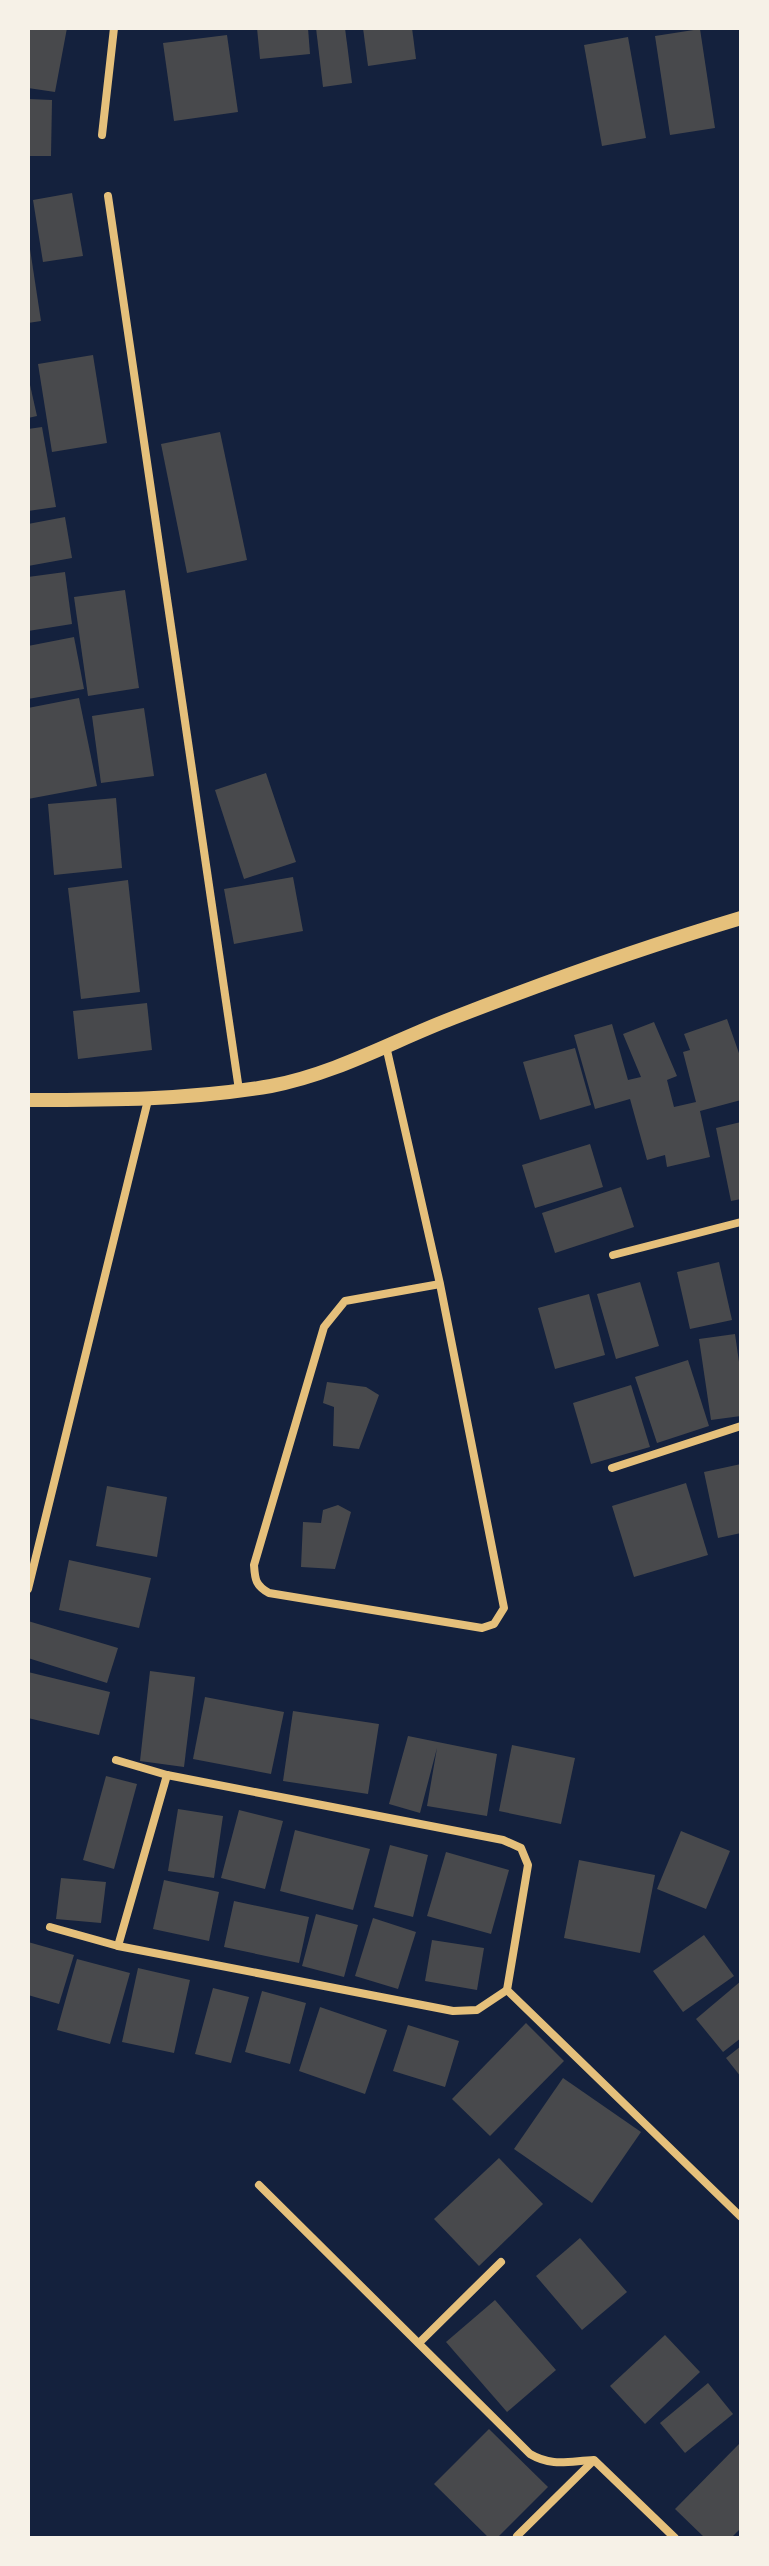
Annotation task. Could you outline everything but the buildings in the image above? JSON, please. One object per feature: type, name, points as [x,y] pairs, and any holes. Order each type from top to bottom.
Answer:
[{"type":"street","points":[[102,135],[114,28]]},
{"type":"street","points":[[108,196],[239,1090]]},
{"type":"street","points":[[28,1100],[148,1100],[273,1085],[334,1068],[657,943],[741,918]]},
{"type":"street","points":[[385,1046],[440,1284],[503,1587],[504,1608],[494,1624],[482,1628],[269,1593],[255,1582],[254,1565],[324,1327],[345,1301],[440,1284]]},
{"type":"street","points":[[28,1589],[148,1100]]},
{"type":"street","points":[[613,1255],[741,1222]]},
{"type":"street","points":[[612,1468],[741,1426]]},
{"type":"street","points":[[50,1927],[118,1946],[453,2011],[477,2010],[507,1990],[528,1865],[521,1848],[503,1840],[167,1775],[116,1760]]},
{"type":"street","points":[[118,1946],[167,1775]]},
{"type":"street","points":[[507,1990],[741,2217]]},
{"type":"street","points":[[259,2185],[530,2454],[544,2462],[559,2464],[594,2460]]},
{"type":"street","points":[[419,2343],[501,2262]]},
{"type":"street","points":[[517,2536],[594,2460]]},
{"type":"street","points":[[594,2460],[675,2538]]}]
